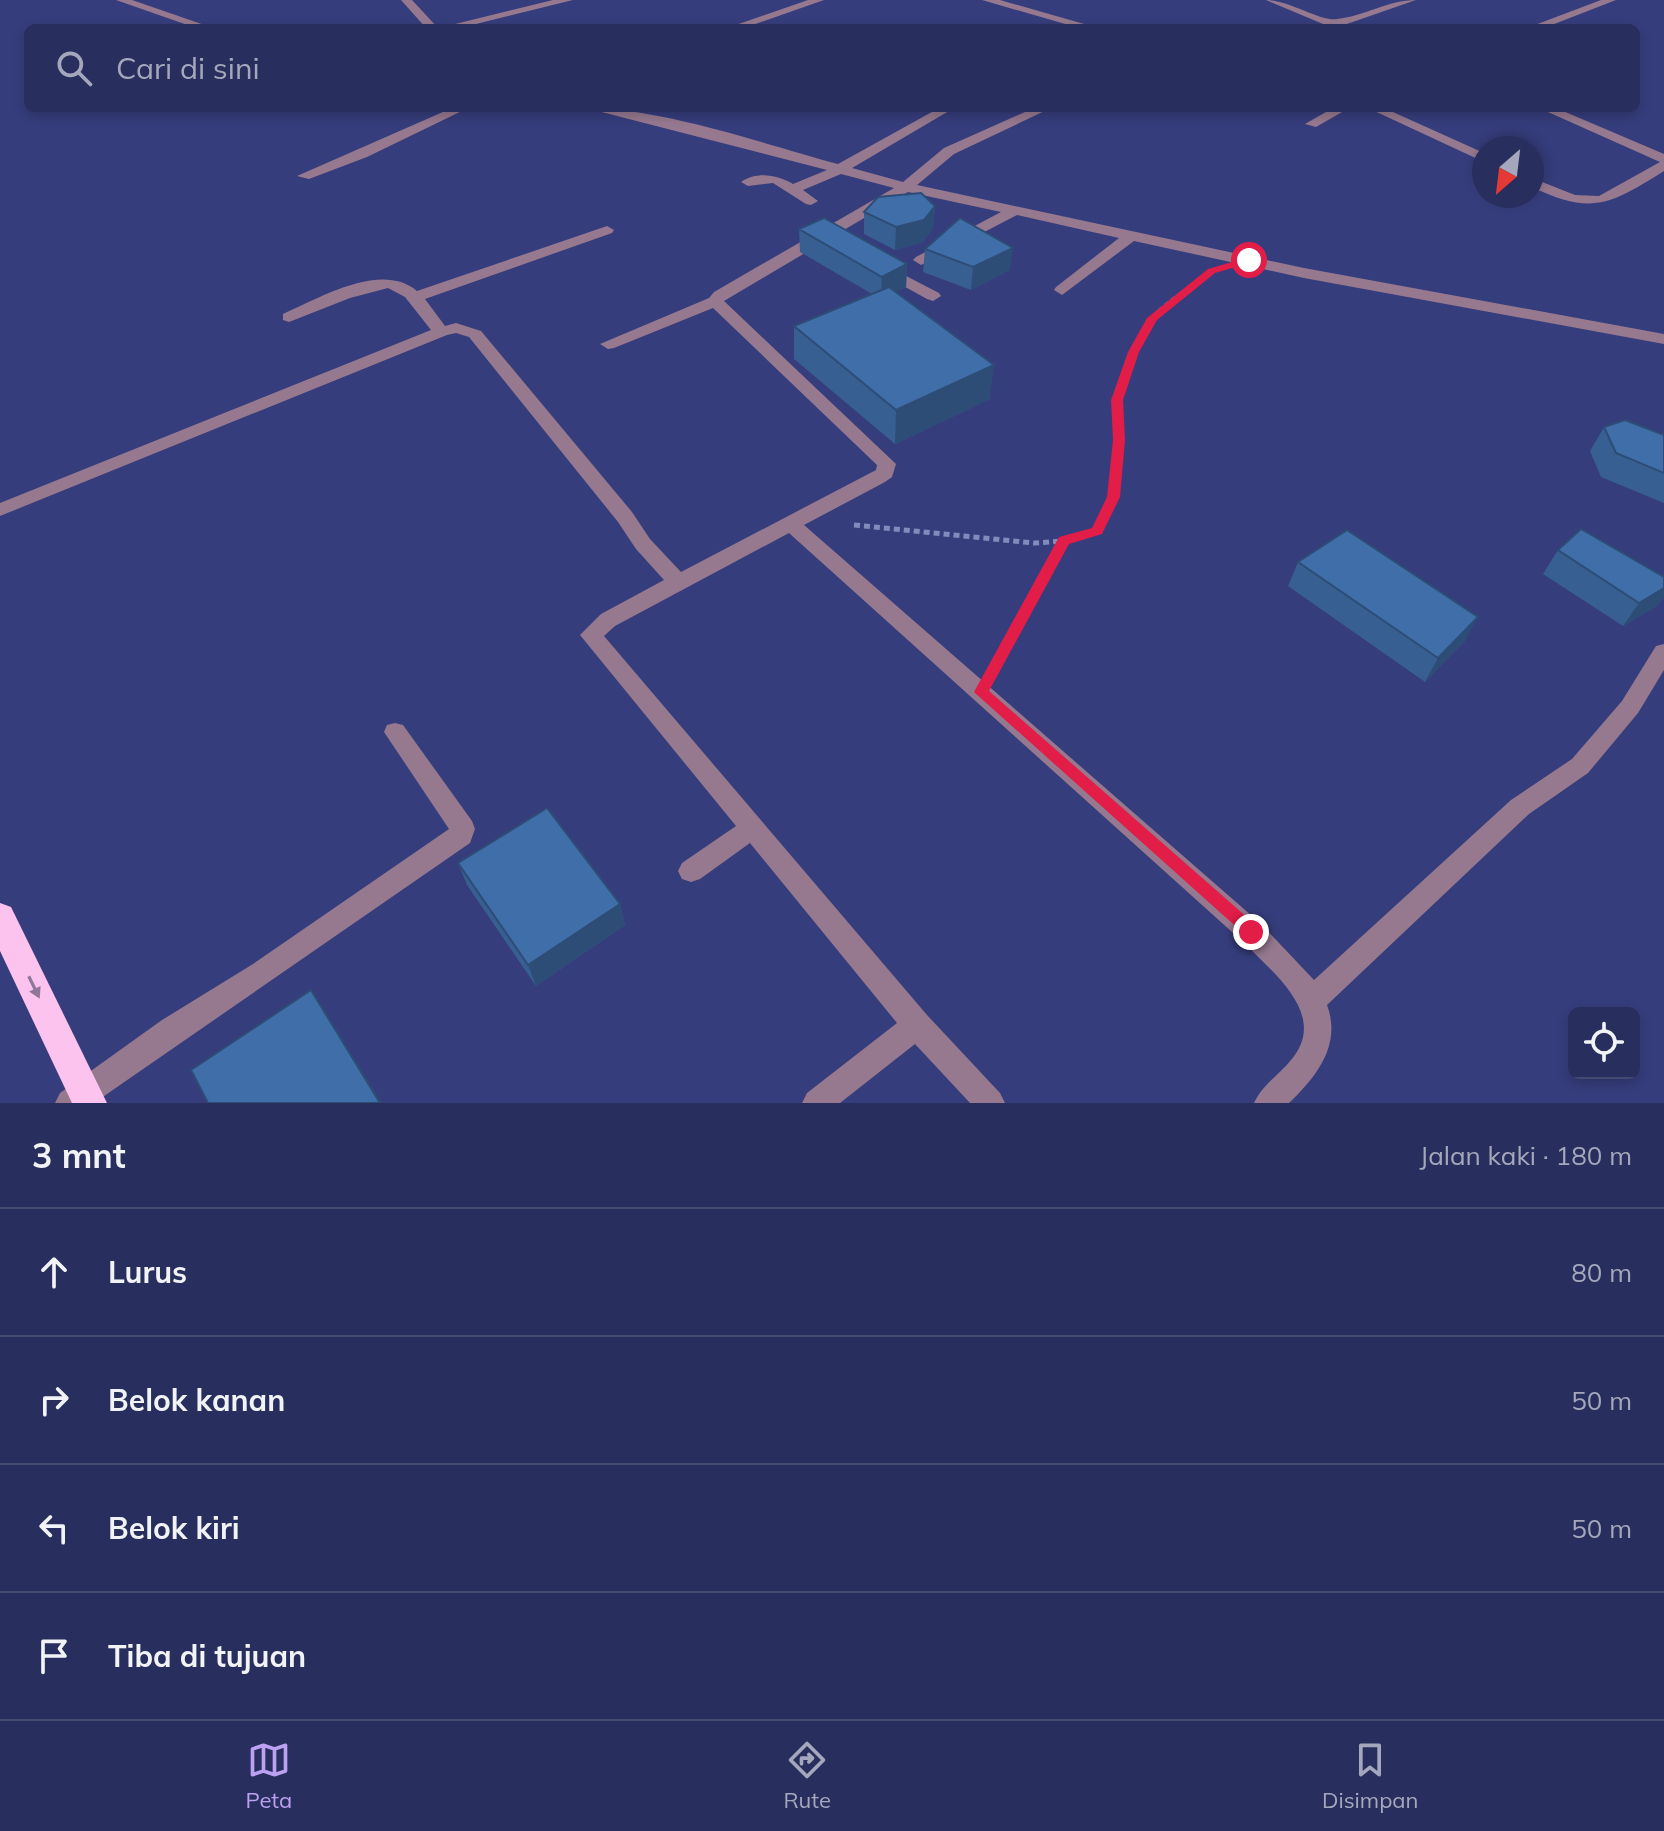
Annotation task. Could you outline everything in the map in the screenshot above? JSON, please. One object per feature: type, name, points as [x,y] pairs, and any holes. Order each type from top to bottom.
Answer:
[{"type":"highway","points":[[0,917],[82,1099]]},
{"type":"street","points":[[121,0],[195,24]]},
{"type":"street","points":[[406,0],[428,24]]},
{"type":"street","points":[[463,24],[568,0]]},
{"type":"street","points":[[987,0],[1077,24]]},
{"type":"street","points":[[1271,0],[1326,24]]},
{"type":"street","points":[[1342,24],[1411,0]]},
{"type":"street","points":[[1544,24],[1611,0]]},
{"type":"street","points":[[745,24],[809,2]]},
{"type":"street","points":[[304,176],[362,154],[453,112]]},
{"type":"street","points":[[611,112],[704,132],[906,187],[1249,260],[1664,339]]},
{"type":"street","points":[[794,189],[842,168],[941,112]]},
{"type":"street","points":[[608,344],[715,301],[729,287],[828,240],[906,187],[949,151],[1036,112]]},
{"type":"street","points":[[1311,124],[1335,112]]},
{"type":"street","points":[[1383,112],[1472,153]]},
{"type":"street","points":[[1554,112],[1664,162]]},
{"type":"street","points":[[1544,187],[1581,203],[1596,203],[1664,162]]},
{"type":"street","points":[[748,182],[775,179],[811,201]]},
{"type":"street","points":[[921,260],[1018,209]]},
{"type":"street","points":[[414,298],[607,230]]},
{"type":"street","points":[[1062,290],[1133,234]]},
{"type":"street","points":[[877,266],[933,296]]},
{"type":"street","points":[[289,317],[385,283],[402,287],[441,332]]},
{"type":"street","points":[[715,301],[887,464],[885,473],[608,620],[591,635],[917,1025],[990,1103]]},
{"type":"street","points":[[1,510],[456,328],[475,334],[625,517],[643,544],[678,582]]},
{"type":"street","points":[[797,522],[981,692],[1251,932],[1314,999],[1320,1024],[1314,1052],[1275,1101]]},
{"type":"street","points":[[1314,999],[1520,807],[1580,766],[1630,707],[1664,652]]},
{"type":"street","points":[[82,1099],[172,1030],[263,973],[461,835],[463,829],[395,732]]},
{"type":"street","points":[[691,871],[754,827]]},
{"type":"street","points":[[817,1103],[917,1025]]},
{"type":"path","points":[[797,522],[1034,543],[1064,541],[1097,531],[1114,497],[1119,440],[1117,400],[1134,352],[1152,318],[1212,271],[1249,260]]},
{"type":"path","points":[[981,692],[1064,541]]},
{"type":"building","points":[[921,193],[935,206],[924,220],[896,227],[864,212],[878,197]]},
{"type":"building","points":[[824,218],[907,264],[882,277],[799,229]]},
{"type":"building","points":[[960,218],[1013,248],[973,267],[925,249]]},
{"type":"building","points":[[889,287],[994,365],[896,410],[794,326]]},
{"type":"building","points":[[1625,420],[1664,435],[1664,473],[1616,453],[1604,427]]},
{"type":"building","points":[[1581,529],[1664,577],[1664,588],[1639,603],[1558,550]]},
{"type":"building","points":[[1347,530],[1478,617],[1438,658],[1298,562]]},
{"type":"building","points":[[547,808],[620,904],[528,965],[458,863]]},
{"type":"building","points":[[311,990],[380,1103],[208,1103],[191,1070]]},
{"type":"route","points":[[1249,260],[1212,271],[1152,318],[1134,352],[1117,400],[1119,440],[1114,497],[1097,531],[1064,541],[981,692],[1251,932]]}]
